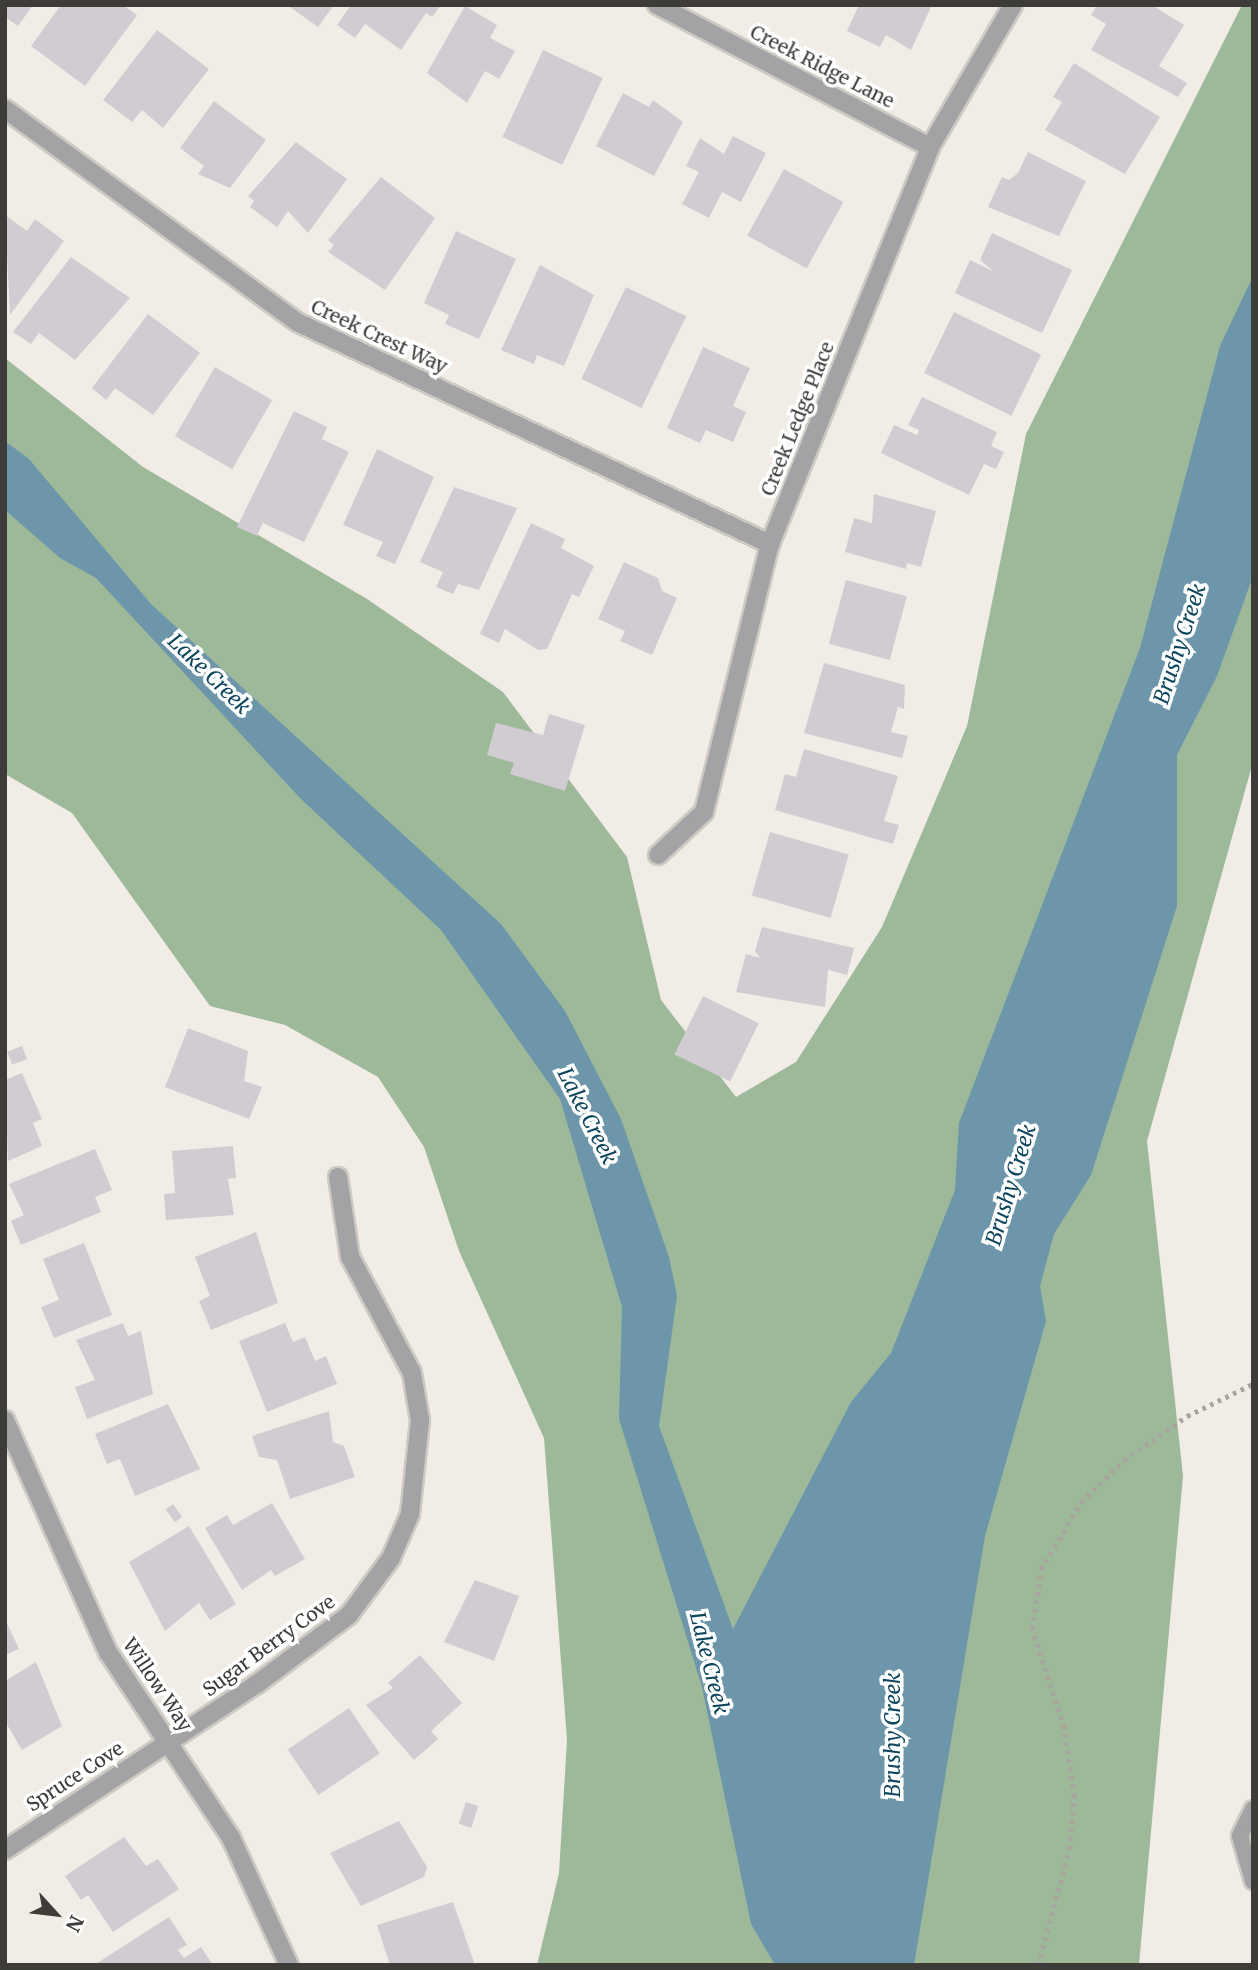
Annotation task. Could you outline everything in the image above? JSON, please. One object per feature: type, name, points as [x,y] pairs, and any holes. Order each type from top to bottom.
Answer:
[{"type":"street","name":"Creek Ridge Lane","points":[[657,5],[930,147]]},
{"type":"street","name":"Creek Ledge Place","points":[[658,855],[704,812],[769,544],[930,147],[1013,5]]},
{"type":"street","name":"Creek Crest Way","points":[[5,109],[297,322],[769,544]]},
{"type":"street","name":"Sugar Berry Cove","points":[[169,1741],[349,1615],[391,1558],[410,1514],[421,1443],[412,1373],[350,1257],[338,1178]]},
{"type":"street","name":"Willow Way","points":[[5,1420],[102,1640],[231,1838],[289,1965]]},
{"type":"street","name":"Spruce Cove","points":[[5,1850],[169,1741]]},
{"type":"lane","points":[[1253,1809],[1240,1836],[1253,1881]]},
{"type":"path","points":[[1038,1965],[1069,1849],[1074,1796],[1064,1728],[1032,1629],[1041,1569],[1075,1510],[1116,1468],[1187,1416],[1253,1384]]},
{"type":"green space","points":[[1242,5],[1253,5],[1253,762],[1147,1141],[1183,1476],[1139,1965],[537,1965],[559,1873],[567,1740],[544,1438],[459,1251],[424,1147],[378,1077],[285,1025],[210,1006],[72,813],[5,774],[5,358],[143,467],[367,599],[503,692],[627,857],[661,1000],[736,1097],[796,1062],[882,927],[967,726],[1026,434]]},
{"type":"water","points":[[1253,276],[1253,576],[1217,676],[1177,755],[1177,906],[1091,1175],[1054,1234],[1040,1286],[1046,1321],[985,1536],[914,1965],[775,1965],[751,1924],[702,1687],[619,1419],[622,1307],[560,1099],[441,930],[300,798],[96,578],[60,558],[5,510],[5,441],[29,459],[151,604],[501,924],[565,1011],[621,1119],[669,1257],[677,1296],[659,1426],[733,1629],[851,1402],[891,1353],[955,1190],[959,1123],[1140,648],[1220,346]]},
{"type":"building","points":[[5,5],[33,5],[18,26],[5,17]]},
{"type":"building","points":[[61,5],[123,5],[137,15],[85,86],[31,46]]},
{"type":"building","points":[[287,5],[334,5],[318,27]]},
{"type":"building","points":[[351,5],[441,5],[432,17],[426,13],[401,50],[365,24],[355,38],[337,25]]},
{"type":"building","points":[[859,5],[932,5],[911,50],[886,35],[880,47],[847,31]]},
{"type":"building","points":[[1097,5],[1152,5],[1184,25],[1159,66],[1187,83],[1178,97],[1091,50],[1106,24],[1091,15]]},
{"type":"building","points":[[465,6],[497,25],[490,38],[515,51],[499,79],[485,71],[467,103],[427,73]]},
{"type":"building","points":[[157,30],[209,69],[163,128],[142,110],[132,122],[103,100]]},
{"type":"building","points":[[543,50],[603,78],[562,165],[502,137]]},
{"type":"building","points":[[1074,63],[1160,117],[1125,174],[1045,130],[1062,102],[1053,97]]},
{"type":"building","points":[[623,93],[649,107],[653,100],[683,122],[654,176],[596,146]]},
{"type":"building","points":[[214,101],[266,140],[230,188],[198,174],[204,166],[180,148]]},
{"type":"building","points":[[733,136],[766,153],[741,202],[722,192],[709,218],[682,204],[699,172],[686,166],[700,138],[724,154]]},
{"type":"building","points":[[296,142],[347,179],[308,233],[288,211],[277,227],[250,207],[254,201],[248,196]]},
{"type":"building","points":[[1028,152],[1086,181],[1059,236],[988,207],[1002,177],[1009,180],[1018,173]]},
{"type":"building","points":[[784,169],[843,202],[807,268],[747,235]]},
{"type":"building","points":[[381,177],[435,218],[385,290],[328,252],[334,245],[328,240]]},
{"type":"building","points":[[5,215],[27,231],[35,219],[64,241],[10,315]]},
{"type":"building","points":[[456,231],[516,259],[479,339],[445,324],[449,315],[424,303]]},
{"type":"building","points":[[992,233],[1072,270],[1042,333],[955,293],[970,260],[993,271],[980,260]]},
{"type":"building","points":[[71,257],[130,298],[75,360],[39,333],[31,344],[13,332]]},
{"type":"building","points":[[540,265],[594,295],[564,366],[537,355],[534,364],[501,350]]},
{"type":"building","points":[[626,287],[686,316],[642,408],[581,379]]},
{"type":"building","points":[[954,312],[1041,355],[1011,416],[924,373]]},
{"type":"building","points":[[148,314],[200,353],[153,415],[115,388],[106,400],[92,388]]},
{"type":"building","points":[[703,347],[750,368],[733,406],[746,412],[733,442],[706,430],[700,443],[667,428]]},
{"type":"building","points":[[215,367],[272,400],[232,469],[175,436]]},
{"type":"building","points":[[922,397],[997,432],[991,446],[1004,452],[996,469],[984,464],[969,495],[881,453],[894,425],[917,435],[919,430],[908,425]]},
{"type":"building","points":[[294,411],[327,427],[322,439],[349,452],[304,542],[263,523],[257,536],[237,527]]},
{"type":"building","points":[[377,449],[434,477],[395,564],[376,556],[383,542],[343,525]]},
{"type":"building","points":[[454,487],[517,508],[479,590],[458,584],[453,594],[436,587],[443,572],[420,562]]},
{"type":"building","points":[[874,494],[936,511],[921,567],[907,563],[906,569],[845,552],[854,518],[872,523]]},
{"type":"building","points":[[531,523],[565,539],[561,548],[594,566],[579,597],[572,594],[547,649],[538,650],[505,629],[499,643],[480,634]]},
{"type":"building","points":[[624,562],[658,578],[662,591],[677,598],[652,655],[620,641],[625,631],[598,619]]},
{"type":"building","points":[[846,580],[907,596],[890,660],[829,644]]},
{"type":"building","points":[[824,663],[905,685],[904,709],[898,707],[891,732],[908,736],[902,758],[804,733]]},
{"type":"building","points":[[549,714],[585,725],[565,791],[510,774],[514,763],[487,755],[496,723],[543,735]]},
{"type":"building","points":[[804,749],[898,776],[884,821],[899,825],[893,844],[775,810],[785,774],[796,777]]},
{"type":"building","points":[[770,832],[849,855],[831,918],[752,895]]},
{"type":"building","points":[[762,927],[854,948],[847,975],[828,970],[825,1007],[736,992],[746,954],[760,958],[755,951]]},
{"type":"building","points":[[703,996],[759,1023],[730,1082],[675,1054]]},
{"type":"building","points":[[188,1028],[248,1051],[244,1081],[262,1087],[249,1119],[165,1087]]},
{"type":"building","points":[[22,1046],[27,1059],[12,1065],[7,1052]]},
{"type":"building","points":[[22,1073],[42,1119],[33,1123],[42,1146],[8,1161],[5,1080]]},
{"type":"building","points":[[233,1146],[236,1178],[228,1179],[234,1215],[166,1220],[164,1194],[175,1193],[172,1151]]},
{"type":"building","points":[[95,1149],[112,1190],[95,1197],[101,1212],[21,1245],[11,1221],[24,1215],[9,1184]]},
{"type":"building","points":[[256,1232],[278,1303],[211,1330],[199,1301],[210,1296],[195,1257]]},
{"type":"building","points":[[84,1243],[112,1315],[54,1338],[41,1307],[59,1300],[43,1259]]},
{"type":"building","points":[[123,1323],[128,1336],[141,1331],[153,1394],[87,1419],[75,1387],[95,1380],[76,1340]]},
{"type":"building","points":[[285,1323],[293,1342],[305,1337],[315,1361],[326,1356],[337,1384],[267,1412],[239,1341]]},
{"type":"building","points":[[168,1404],[200,1469],[135,1496],[120,1459],[107,1464],[95,1434]]},
{"type":"building","points":[[329,1411],[333,1442],[344,1446],[355,1477],[290,1499],[277,1460],[259,1457],[252,1436]]},
{"type":"building","points":[[272,1503],[305,1559],[275,1576],[271,1570],[242,1590],[205,1528],[227,1515],[233,1525]]},
{"type":"building","points":[[173,1504],[182,1517],[175,1522],[166,1509]]},
{"type":"building","points":[[189,1526],[236,1604],[210,1620],[199,1603],[165,1631],[129,1562]]},
{"type":"building","points":[[475,1580],[519,1596],[494,1661],[444,1642]]},
{"type":"building","points":[[5,1619],[19,1649],[5,1655]]},
{"type":"building","points":[[420,1655],[462,1703],[431,1731],[438,1739],[414,1760],[366,1705],[393,1688],[388,1683]]},
{"type":"building","points":[[36,1662],[62,1726],[22,1750],[5,1721],[5,1681]]},
{"type":"building","points":[[349,1708],[380,1754],[318,1795],[288,1749]]},
{"type":"building","points":[[466,1802],[478,1806],[471,1828],[459,1824]]},
{"type":"building","points":[[399,1821],[427,1867],[424,1877],[361,1906],[330,1853]]},
{"type":"building","points":[[124,1837],[146,1866],[158,1859],[179,1889],[113,1932],[88,1895],[81,1900],[65,1876]]},
{"type":"building","points":[[453,1902],[475,1965],[390,1965],[377,1925]]},
{"type":"building","points":[[169,1917],[187,1945],[178,1950],[184,1958],[201,1947],[213,1965],[94,1965]]},
{"type":"water label","name":"Brushy Creek","points":[[1180,644]]},
{"type":"water label","name":"Lake Creek","points":[[209,674]]},
{"type":"water label","name":"Lake Creek","points":[[587,1116]]},
{"type":"water label","name":"Brushy Creek","points":[[1011,1185]]},
{"type":"water label","name":"Lake Creek","points":[[709,1663]]},
{"type":"water label","name":"Brushy Creek","points":[[893,1735]]}]
